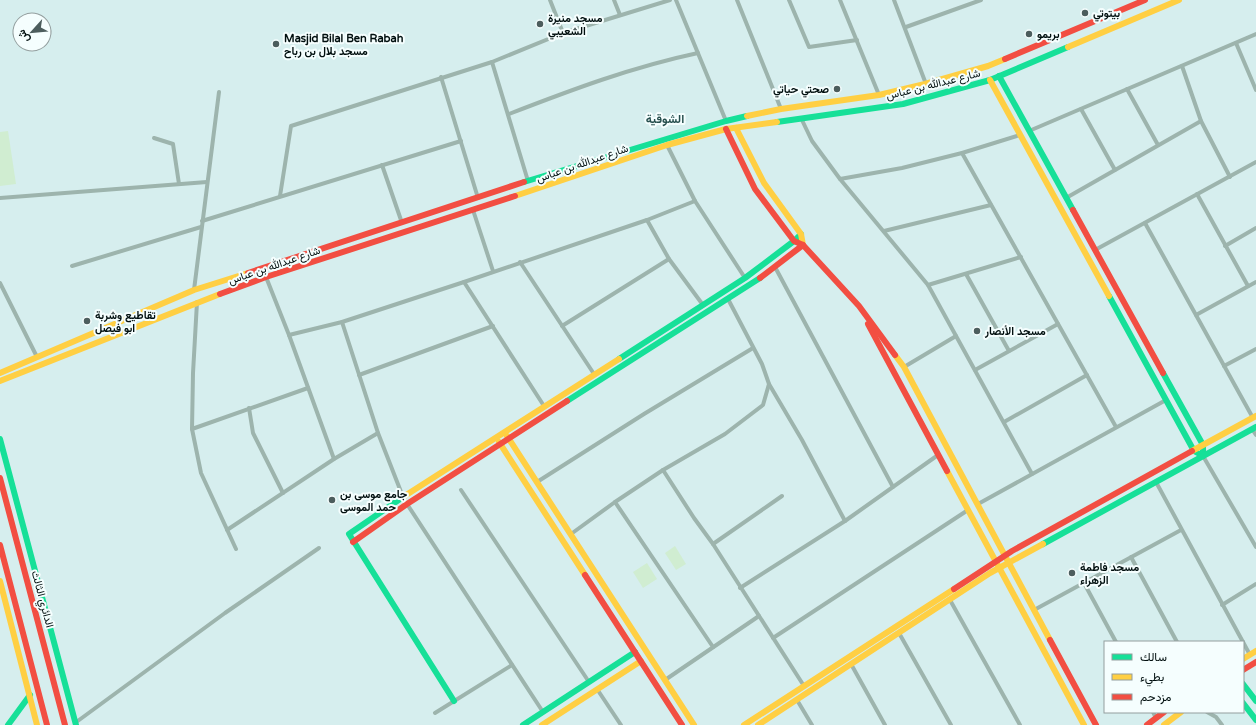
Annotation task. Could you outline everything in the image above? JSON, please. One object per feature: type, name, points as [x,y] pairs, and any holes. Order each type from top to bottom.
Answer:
[{"type":"main road","name":"شارع عبدالله بن عباس","points":[[0,373],[194,290],[528,181],[726,121],[781,109],[879,95],[926,84],[988,66],[1145,0]]},
{"type":"main road","name":"شارع عبدالله بن عباس","points":[[0,381],[197,302],[266,277],[667,145],[726,129],[903,104],[990,80],[1179,0]]},
{"type":"main road","points":[[998,76],[1203,445],[1203,456]]},
{"type":"main road","points":[[990,80],[1194,451],[1203,456]]},
{"type":"main road","points":[[736,128],[764,184],[801,234],[803,246]]},
{"type":"main road","points":[[726,129],[755,189],[794,241],[803,246],[859,306],[904,367],[1096,725]]},
{"type":"main road","points":[[454,701],[352,542],[349,534],[403,497],[745,278],[801,234]]},
{"type":"main road","points":[[352,542],[407,504],[728,299],[803,246]]},
{"type":"main road","points":[[859,306],[1084,725]]},
{"type":"main road","points":[[744,725],[1005,556],[1254,417]]},
{"type":"main road","points":[[758,725],[999,568],[1254,428]]},
{"type":"main road","points":[[504,432],[510,438],[694,725]]},
{"type":"main road","points":[[496,437],[682,725]]},
{"type":"main road","points":[[0,439],[36,568],[75,724]]},
{"type":"main road","name":"الدائري الثالث","points":[[0,478],[65,725]]},
{"type":"main road","points":[[0,545],[47,725]]},
{"type":"main road","points":[[0,584],[2,600],[30,695],[37,725]]},
{"type":"main road","points":[[1244,658],[1256,650]]},
{"type":"main road","points":[[523,725],[635,652]]},
{"type":"main road","points":[[542,725],[641,661]]},
{"type":"main road","points":[[1244,669],[1256,662]]},
{"type":"main road","points":[[1244,686],[1256,701]]},
{"type":"main road","points":[[8,725],[30,695]]},
{"type":"main road","points":[[1244,704],[1256,720]]},
{"type":"main road","points":[[1164,725],[1180,713]]},
{"type":"main road","points":[[1147,725],[1154,715]]},
{"type":"street","points":[[550,0],[563,32]]},
{"type":"street","points":[[614,0],[620,15]]},
{"type":"street","points":[[280,196],[291,126],[492,62],[563,32],[670,0]]},
{"type":"street","points":[[676,0],[726,121]]},
{"type":"street","points":[[737,0],[781,109]]},
{"type":"street","points":[[789,0],[809,47],[857,40]]},
{"type":"street","points":[[840,0],[879,95]]},
{"type":"street","points":[[894,0],[906,27],[926,84]]},
{"type":"street","points":[[906,27],[981,0]]},
{"type":"street","points":[[1029,131],[1256,34]]},
{"type":"street","points":[[1236,43],[1256,90]]},
{"type":"street","points":[[509,114],[594,82],[659,62],[698,53]]},
{"type":"street","points":[[492,62],[509,114],[528,181]]},
{"type":"street","points":[[1182,66],[1201,120],[1230,176]]},
{"type":"street","points":[[441,77],[478,198]]},
{"type":"street","points":[[1127,89],[1158,145]]},
{"type":"street","points":[[194,290],[219,92]]},
{"type":"street","points":[[1080,109],[1115,170]]},
{"type":"street","points":[[801,118],[812,141],[840,179],[928,285],[1032,474]]},
{"type":"street","points":[[1066,198],[1201,120]]},
{"type":"street","points":[[840,179],[902,168],[962,153],[1020,135]]},
{"type":"street","points":[[154,138],[173,144],[179,184]]},
{"type":"street","points":[[202,221],[461,141]]},
{"type":"street","points":[[667,145],[695,201],[745,278]]},
{"type":"street","points":[[962,153],[1116,427]]},
{"type":"street","points":[[1095,250],[1256,162]]},
{"type":"street","points":[[382,165],[402,223]]},
{"type":"street","points":[[0,198],[207,182]]},
{"type":"street","points":[[1197,194],[1248,286]]},
{"type":"street","points":[[289,335],[342,322],[464,282],[647,220],[695,201]]},
{"type":"street","points":[[884,231],[991,205]]},
{"type":"street","points":[[473,210],[492,272]]},
{"type":"street","points":[[647,220],[669,259],[703,305]]},
{"type":"street","points":[[1145,223],[1254,417]]},
{"type":"street","points":[[72,266],[201,227]]},
{"type":"street","points":[[1225,246],[1256,228]]},
{"type":"street","points":[[928,285],[1021,258]]},
{"type":"street","points":[[562,326],[669,259]]},
{"type":"street","points":[[520,262],[594,374]]},
{"type":"street","points":[[775,267],[893,487]]},
{"type":"street","points":[[966,274],[1009,351]]},
{"type":"street","points":[[266,277],[289,335],[334,459]]},
{"type":"street","points":[[464,282],[544,406]]},
{"type":"street","points":[[1196,315],[1256,282]]},
{"type":"street","points":[[0,283],[37,357]]},
{"type":"street","points":[[728,299],[762,364],[769,384],[802,440],[845,521]]},
{"type":"street","points":[[197,302],[193,373],[192,429],[201,473],[236,549]]},
{"type":"street","points":[[342,322],[378,433],[403,497]]},
{"type":"street","points":[[975,370],[1058,324]]},
{"type":"street","points":[[359,375],[493,326]]},
{"type":"street","points":[[904,367],[956,336]]},
{"type":"street","points":[[537,482],[644,414],[753,348]]},
{"type":"street","points":[[1224,366],[1256,349]]},
{"type":"street","points":[[1004,422],[1087,375]]},
{"type":"street","points":[[571,534],[663,470],[725,434],[763,405],[769,384]]},
{"type":"street","points":[[192,429],[308,388]]},
{"type":"street","points":[[978,504],[1166,400]]},
{"type":"street","points":[[249,408],[253,433],[283,493]]},
{"type":"street","points":[[1254,428],[1256,435]]},
{"type":"street","points":[[227,530],[334,459],[378,433]]},
{"type":"street","points":[[740,588],[845,521],[938,455]]},
{"type":"street","points":[[1203,456],[1256,547]]},
{"type":"street","points":[[663,470],[713,544],[804,686]]},
{"type":"street","points":[[1156,482],[1242,641]]},
{"type":"street","points":[[462,490],[589,682]]},
{"type":"street","points":[[713,544],[782,496]]},
{"type":"street","points":[[615,502],[713,647]]},
{"type":"street","points":[[407,504],[543,712]]},
{"type":"street","points":[[773,638],[968,510]]},
{"type":"street","points":[[1034,610],[1181,530]]},
{"type":"street","points":[[75,724],[225,613],[319,548]]},
{"type":"street","points":[[1131,558],[1176,641]]},
{"type":"street","points":[[1084,583],[1115,641]]},
{"type":"street","points":[[1222,605],[1256,584]]},
{"type":"street","points":[[950,600],[1020,725]]},
{"type":"street","points":[[665,680],[759,616]]},
{"type":"street","points":[[899,633],[951,725]]},
{"type":"street","points":[[1244,644],[1250,654]]},
{"type":"street","points":[[851,664],[885,725]]},
{"type":"street","points":[[435,713],[512,665]]},
{"type":"street","points":[[597,690],[621,725]]},
{"type":"street","points":[[797,700],[812,725]]},
{"type":"street","points":[[1209,713],[1216,717],[1222,725]]},
{"type":"green space","points":[[8,131],[16,184],[0,186],[0,132]]},
{"type":"green space","points":[[675,546],[686,564],[676,570],[665,553]]},
{"type":"green space","points":[[647,563],[657,579],[643,588],[633,572]]},
{"type":"traffic: fast","points":[[777,122],[903,104],[990,80],[1068,47]]},
{"type":"traffic: fast","points":[[999,76],[1073,210]]},
{"type":"traffic: fast","points":[[524,182],[747,116]]},
{"type":"traffic: fast","points":[[619,359],[745,278],[801,234]]},
{"type":"traffic: fast","points":[[567,401],[760,278]]},
{"type":"traffic: fast","points":[[1109,296],[1194,451],[1203,456],[1203,445],[1163,373]]},
{"type":"traffic: fast","points":[[1043,544],[1256,427]]},
{"type":"traffic: fast","points":[[0,439],[76,725]]},
{"type":"traffic: fast","points":[[403,497],[349,534],[454,701]]},
{"type":"traffic: fast","points":[[523,725],[635,652]]},
{"type":"traffic: fast","points":[[1244,685],[1256,701]]},
{"type":"traffic: fast","points":[[8,725],[30,695]]},
{"type":"traffic: fast","points":[[1244,704],[1256,720]]},
{"type":"traffic: slow","points":[[1068,47],[1179,0]]},
{"type":"traffic: slow","points":[[747,116],[781,109],[879,95],[925,84],[988,66],[1005,59]]},
{"type":"traffic: slow","points":[[990,80],[1109,296]]},
{"type":"traffic: slow","points":[[515,196],[667,145],[726,129],[777,122]]},
{"type":"traffic: slow","points":[[736,128],[764,183],[801,234],[803,245]]},
{"type":"traffic: slow","points":[[0,373],[194,290],[248,273]]},
{"type":"traffic: slow","points":[[0,381],[220,294]]},
{"type":"traffic: slow","points":[[895,355],[904,367],[1050,640]]},
{"type":"traffic: slow","points":[[403,497],[619,359]]},
{"type":"traffic: slow","points":[[1192,451],[1256,416]]},
{"type":"traffic: slow","points":[[507,436],[694,725]]},
{"type":"traffic: slow","points":[[499,442],[585,575]]},
{"type":"traffic: slow","points":[[947,471],[1084,725]]},
{"type":"traffic: slow","points":[[758,725],[990,573],[1043,544]]},
{"type":"traffic: slow","points":[[0,581],[37,725]]},
{"type":"traffic: slow","points":[[744,725],[954,589]]},
{"type":"traffic: slow","points":[[1244,658],[1256,651]]},
{"type":"traffic: slow","points":[[542,725],[641,661]]},
{"type":"traffic: slow","points":[[1164,725],[1180,713]]},
{"type":"traffic: jam","points":[[1005,59],[1145,0]]},
{"type":"traffic: jam","points":[[726,129],[755,189],[794,241],[803,245],[859,306],[895,355]]},
{"type":"traffic: jam","points":[[248,273],[524,182]]},
{"type":"traffic: jam","points":[[220,294],[266,277],[515,196]]},
{"type":"traffic: jam","points":[[1073,210],[1163,373]]},
{"type":"traffic: jam","points":[[760,278],[803,245]]},
{"type":"traffic: jam","points":[[868,324],[947,471]]},
{"type":"traffic: jam","points":[[353,542],[407,504],[567,401]]},
{"type":"traffic: jam","points":[[954,589],[1012,551],[1192,451]]},
{"type":"traffic: jam","points":[[0,478],[65,725]]},
{"type":"traffic: jam","points":[[0,545],[47,725]]},
{"type":"traffic: jam","points":[[585,575],[682,725]]},
{"type":"traffic: jam","points":[[1050,640],[1096,725]]},
{"type":"traffic: jam","points":[[1244,669],[1256,662]]},
{"type":"traffic: jam","points":[[1147,725],[1163,713]]},
{"type":"place","name":"بيتوتي","points":[[1085,13]]},
{"type":"place","name":"مسجد منيرة الشعيبي","points":[[540,24]]},
{"type":"place","name":"بريمو","points":[[1029,34]]},
{"type":"place","name":"Masjid Bilal Ben Rabah مسجد بلال بن رباح","points":[[276,44]]},
{"type":"place","name":"صحتي حياتي","points":[[837,89]]},
{"type":"place","name":"تقاطيع وشربة ابو فيصل","points":[[87,321]]},
{"type":"place","name":"مسجد الأنصار","points":[[977,331]]},
{"type":"place","name":"جامع موسى بن حمد الموسى","points":[[332,500]]},
{"type":"place","name":"مسجد فاطمة الزهراء","points":[[1072,573]]},
{"type":"district","name":"الشوقية","points":[[665,119]]}]
